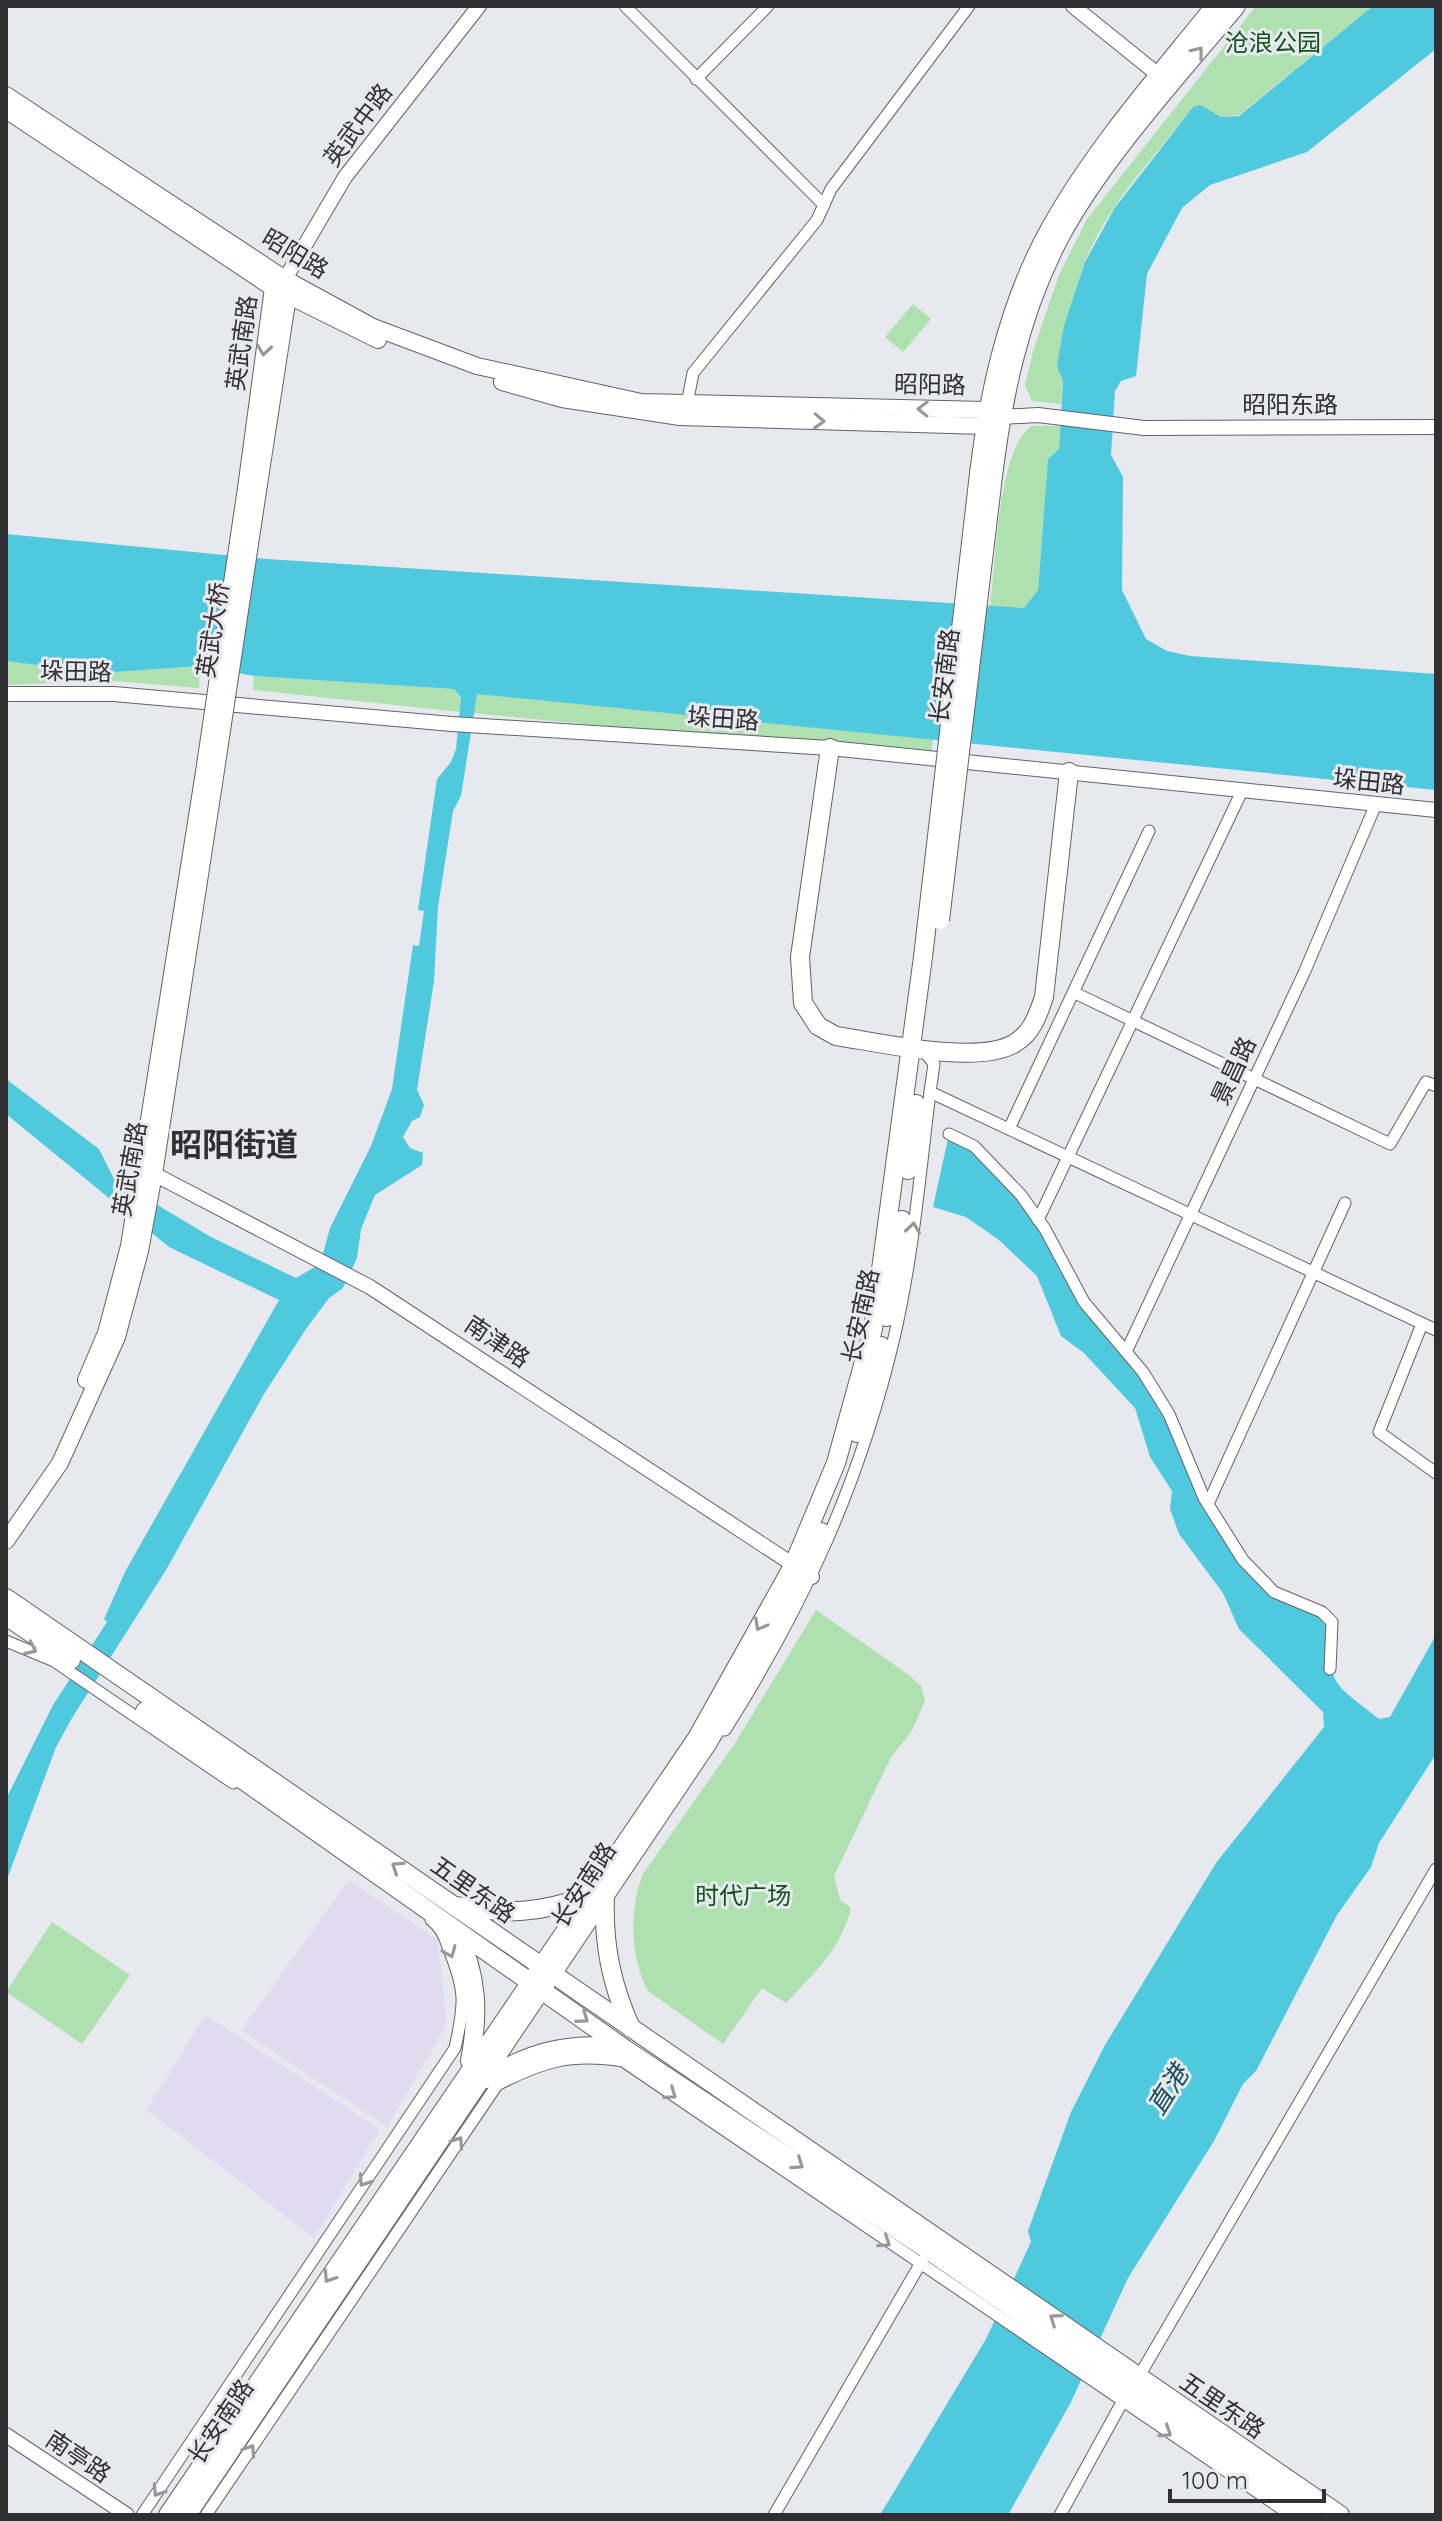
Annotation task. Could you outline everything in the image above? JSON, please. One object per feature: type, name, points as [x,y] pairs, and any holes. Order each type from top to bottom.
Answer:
[{"type":"main road","name":"长安南路","points":[[1165,80],[1215,6]]},
{"type":"main road","name":"长安南路","points":[[168,2515],[541,1978],[803,1573],[873,1329],[929,958],[990,418],[1024,288],[1050,228],[1088,168],[1165,80],[1236,6]]},
{"type":"main road","name":"昭阳路","points":[[6,95],[282,287],[373,327],[477,366],[641,402],[990,418]]},
{"type":"main road","name":"昭阳路","points":[[6,110],[282,287],[366,336],[473,374],[562,399],[635,413],[990,418]]},
{"type":"main road","name":"英武南路","points":[[252,490],[282,287]]},
{"type":"main road","name":"英武大桥","points":[[210,774],[252,490]]},
{"type":"main road","points":[[830,748],[800,957],[803,1003],[818,1026],[836,1036],[973,1053],[1001,1049],[1016,1043],[1035,1023],[1044,997],[1069,772]]},
{"type":"main road","name":"英武南路","points":[[6,1541],[60,1463],[117,1337],[148,1173],[210,774]]},
{"type":"main road","name":"英武南路","points":[[6,1524],[51,1460],[106,1333],[134,1249]]},
{"type":"main road","name":"五里东路","points":[[6,1598],[55,1648]]},
{"type":"main road","name":"五里东路","points":[[6,1616],[454,1929],[631,2028],[928,2250]]},
{"type":"main road","name":"五里东路","points":[[107,1684],[452,1905],[625,2049],[928,2250],[1312,2515]]},
{"type":"main road","points":[[452,1905],[492,1912],[526,1911],[552,1909],[596,1896],[619,2002],[631,2028]]},
{"type":"main road","points":[[454,1929],[471,1966],[477,2000],[473,2078],[540,2052],[588,2044],[625,2049]]},
{"type":"main road","name":"长安南路","points":[[187,2515],[473,2078]]},
{"type":"main road","name":"五里东路","points":[[1130,2390],[1340,2515]]},
{"type":"street","name":"英武中路","points":[[282,287],[345,177],[479,6]]},
{"type":"street","points":[[625,6],[824,205]]},
{"type":"street","points":[[696,79],[768,6]]},
{"type":"street","points":[[687,404],[693,373],[817,220],[831,189],[969,6]]},
{"type":"street","points":[[1073,6],[1165,80]]},
{"type":"street","name":"昭阳东路","points":[[990,418],[1038,415],[1144,428],[1436,427]]},
{"type":"street","name":"垛田路","points":[[6,694],[114,694],[452,724],[830,748],[1436,810]]},
{"type":"street","points":[[1038,1220],[1135,1022],[1242,791]]},
{"type":"street","name":"景昌路","points":[[1126,1352],[1255,1079],[1376,804]]},
{"type":"street","points":[[1009,1129],[1149,831]]},
{"type":"street","points":[[1075,993],[1390,1144],[1426,1082],[1436,1086]]},
{"type":"street","points":[[625,1881],[760,1674],[803,1573],[856,1471],[892,1348],[908,1267],[934,1064],[917,1046]]},
{"type":"street","points":[[930,1092],[1436,1330]]},
{"type":"street","points":[[949,1134],[974,1146],[1021,1195],[1084,1302],[1143,1372],[1169,1414],[1208,1504],[1243,1560],[1274,1592],[1322,1612],[1332,1622],[1330,1669]]},
{"type":"street","name":"南津路","points":[[148,1173],[370,1287],[484,1359],[803,1573]]},
{"type":"street","points":[[1208,1504],[1345,1203]]},
{"type":"street","points":[[1422,1324],[1379,1432],[1436,1473]]},
{"type":"street","points":[[6,1641],[55,1648]]},
{"type":"street","points":[[107,1684],[437,1924],[462,1983],[463,2008],[455,2048],[142,2515]]},
{"type":"street","points":[[1060,2515],[1436,1869]]},
{"type":"street","points":[[206,2515],[497,2085],[533,2066],[567,2057],[623,2061],[928,2250],[774,2515]]},
{"type":"street","points":[[1130,2390],[1291,2515]]},
{"type":"street","name":"南亭路","points":[[6,2435],[127,2515]]},
{"type":"shaded area","points":[[349,1880],[438,1940],[447,2025],[387,2127],[241,2031]]},
{"type":"shaded area","points":[[205,2015],[380,2129],[314,2238],[147,2110]]},
{"type":"green space","name":"沧浪公园","points":[[1256,6],[1373,6],[1239,115],[1221,117],[1193,107],[1121,199],[1086,259],[1072,311],[1061,404],[1032,401],[1025,385],[1034,348],[1059,275],[1087,219]]},
{"type":"green space","points":[[913,304],[931,319],[903,352],[885,337]]},
{"type":"green space","points":[[1031,426],[1060,426],[1059,449],[1048,459],[1038,590],[1024,608],[990,606],[1005,483],[1020,439]]},
{"type":"green space","points":[[6,661],[100,673],[200,666],[199,688],[114,681],[6,685]]},
{"type":"green space","points":[[254,676],[454,689],[461,697],[460,712],[253,690]]},
{"type":"green space","points":[[482,692],[933,738],[931,758],[472,713],[474,696]]},
{"type":"green space","name":"时代广场","points":[[816,1610],[909,1675],[921,1686],[925,1701],[912,1731],[891,1757],[834,1876],[840,1900],[851,1908],[841,1936],[816,1971],[786,2003],[762,1988],[723,2044],[648,1991],[635,1948],[634,1917],[638,1887],[643,1874],[735,1743]]},
{"type":"green space","points":[[52,1922],[130,1975],[82,2044],[6,1992]]},
{"type":"water","points":[[1373,6],[1436,6],[1436,49],[1307,152],[1210,185],[1182,208],[1147,274],[1136,376],[1121,381],[1115,391],[1111,455],[1123,477],[1122,590],[1146,639],[1167,651],[1190,656],[1436,674],[1436,790],[477,694],[461,796],[453,811],[438,907],[434,981],[417,1090],[424,1105],[420,1117],[412,1121],[403,1137],[410,1148],[423,1153],[422,1165],[375,1195],[361,1229],[357,1258],[343,1288],[329,1298],[264,1394],[166,1570],[56,1747],[6,1882],[6,1799],[53,1705],[107,1622],[104,1619],[126,1570],[279,1300],[169,1247],[6,1114],[6,1079],[99,1149],[114,1179],[211,1237],[296,1278],[320,1264],[330,1228],[371,1146],[392,1089],[413,945],[419,946],[424,911],[418,910],[437,779],[451,762],[456,749],[461,697],[454,689],[254,676],[200,666],[100,673],[6,661],[6,534],[267,559],[1024,608],[1038,590],[1048,459],[1059,449],[1063,381],[1057,366],[1064,326],[1085,262],[1114,209],[1193,107],[1200,105],[1221,117],[1239,116]]},
{"type":"water","name":"直港","points":[[949,1134],[987,1159],[1017,1192],[1076,1282],[1143,1372],[1213,1517],[1230,1544],[1250,1569],[1279,1596],[1332,1622],[1332,1671],[1342,1688],[1379,1719],[1390,1717],[1436,1635],[1436,1754],[1379,1843],[1371,1867],[1337,1915],[1256,2071],[1243,2084],[1214,2141],[1128,2278],[1071,2402],[1008,2515],[880,2515],[986,2339],[1031,2242],[1028,2231],[1071,2112],[1105,2045],[1216,1863],[1324,1727],[1323,1712],[1239,1629],[1223,1593],[1179,1534],[1170,1509],[1172,1491],[1150,1457],[1135,1408],[1084,1353],[1061,1336],[1037,1276],[999,1240],[966,1217],[933,1207]]},
{"type":"district","name":"昭阳街道","points":[[234,1145]]}]
